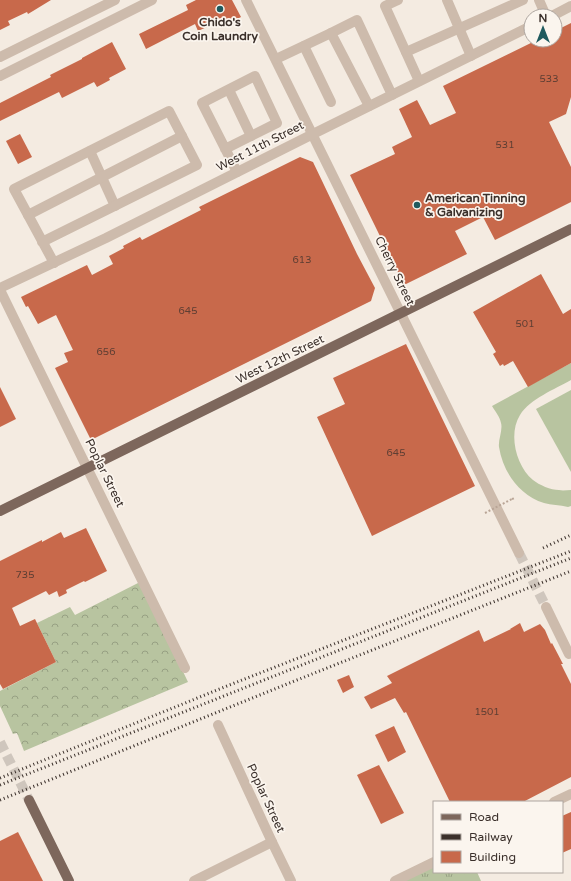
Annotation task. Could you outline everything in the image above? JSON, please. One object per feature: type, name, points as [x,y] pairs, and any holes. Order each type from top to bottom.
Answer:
[{"type":"main road","name":"West 12th Street","points":[[0,511],[571,229]]},
{"type":"main road","points":[[29,800],[69,881]]},
{"type":"street","points":[[0,57],[115,0]]},
{"type":"street","points":[[0,76],[152,0]]},
{"type":"street","name":"Cherry Street","points":[[246,0],[519,553]]},
{"type":"street","points":[[398,0],[386,6],[420,81]]},
{"type":"street","points":[[447,0],[470,56]]},
{"type":"street","points":[[406,52],[523,0]]},
{"type":"street","points":[[276,59],[357,20],[392,95]]},
{"type":"street","points":[[65,25],[72,40]]},
{"type":"street","name":"West 11th Street","points":[[0,289],[106,238],[523,30]]},
{"type":"street","points":[[331,32],[369,106]]},
{"type":"street","points":[[304,46],[331,102]]},
{"type":"street","points":[[225,149],[277,123],[255,76],[202,103],[225,149],[237,172]]},
{"type":"street","points":[[229,90],[251,136]]},
{"type":"street","points":[[42,242],[197,165],[169,111],[14,189],[42,242],[54,263]]},
{"type":"street","points":[[28,215],[182,136]]},
{"type":"street","points":[[90,151],[115,206]]},
{"type":"street","name":"Poplar Street","points":[[0,289],[185,668]]},
{"type":"street","points":[[546,607],[569,654]]},
{"type":"street","name":"Poplar Street","points":[[218,724],[272,842],[292,881]]},
{"type":"street","points":[[556,801],[571,794]]},
{"type":"street","points":[[194,881],[272,842]]},
{"type":"street","points":[[395,881],[433,862]]},
{"type":"path","points":[[485,513],[515,498]]},
{"type":"green space","points":[[571,363],[571,380],[536,399],[524,409],[516,423],[514,440],[518,458],[522,467],[533,480],[552,489],[571,490],[571,506],[568,507],[547,504],[535,499],[520,488],[508,474],[499,447],[501,423],[499,416],[492,406]]},
{"type":"green space","points":[[571,390],[571,472],[536,409]]},
{"type":"green space","points":[[140,582],[188,682],[24,751],[17,733],[13,734],[0,706],[0,691],[56,662],[37,623],[70,607],[75,615]]},
{"type":"green space","points":[[433,862],[433,873],[476,873],[480,881],[395,881]]},
{"type":"green space","points":[[464,873],[477,873],[481,881],[465,881]]},
{"type":"building","points":[[0,0],[51,0],[28,14],[27,12],[8,21],[10,25],[0,30]]},
{"type":"building","points":[[196,0],[232,0],[241,17],[223,26],[220,21],[198,31],[195,24],[146,49],[139,34],[188,10],[186,5]]},
{"type":"building","points":[[571,23],[571,97],[566,114],[549,122],[571,167],[571,202],[495,240],[483,217],[455,231],[467,254],[404,285],[350,175],[395,154],[392,147],[412,137],[399,109],[417,100],[430,125],[456,113],[443,86],[523,47],[563,48],[563,27]]},
{"type":"building","points":[[112,42],[126,69],[109,78],[110,80],[97,87],[94,82],[62,98],[59,92],[0,121],[0,103],[51,77],[50,75]]},
{"type":"building","points":[[20,134],[32,157],[18,164],[6,141]]},
{"type":"building","points":[[300,157],[313,162],[375,288],[371,301],[91,440],[55,368],[68,362],[64,353],[73,350],[56,315],[38,324],[21,297],[87,265],[92,275],[113,264],[109,256],[124,248],[123,246],[140,237],[142,240],[201,210],[199,207]]},
{"type":"building","points":[[541,274],[563,314],[571,309],[571,363],[528,387],[513,361],[504,366],[503,364],[500,366],[493,354],[496,352],[473,312]]},
{"type":"building","points":[[406,344],[475,486],[372,536],[317,417],[345,404],[333,378]]},
{"type":"building","points":[[0,387],[16,419],[0,427]]},
{"type":"building","points":[[86,528],[107,571],[66,590],[67,593],[59,597],[57,591],[49,595],[46,591],[12,608],[20,626],[35,619],[56,662],[3,689],[0,684],[0,561],[61,532],[64,538]]},
{"type":"building","points":[[520,623],[524,632],[540,624],[545,630],[551,644],[552,643],[563,664],[561,664],[571,684],[571,777],[525,801],[450,801],[406,712],[404,713],[395,698],[371,709],[364,697],[392,683],[387,676],[479,630],[484,642]]},
{"type":"building","points":[[349,675],[354,687],[343,693],[337,680]]},
{"type":"building","points":[[394,726],[406,752],[388,762],[375,735]]},
{"type":"building","points":[[379,765],[404,813],[381,824],[357,775]]},
{"type":"building","points":[[571,812],[571,849],[563,853],[563,816]]},
{"type":"building","points":[[18,832],[43,881],[0,881],[0,841]]},
{"type":"tunnel","points":[[519,553],[546,607]]},
{"type":"tunnel","points":[[0,742],[29,800]]},
{"type":"railway","points":[[543,548],[571,535]]},
{"type":"railway","points":[[0,778],[232,684],[571,551]]},
{"type":"railway","points":[[0,785],[571,558]]},
{"type":"railway","points":[[0,800],[571,571]]},
{"type":"place","name":"Chido's Coin Laundry","points":[[220,9]]},
{"type":"place","name":"American Tinning & Galvanizing","points":[[417,205]]}]
